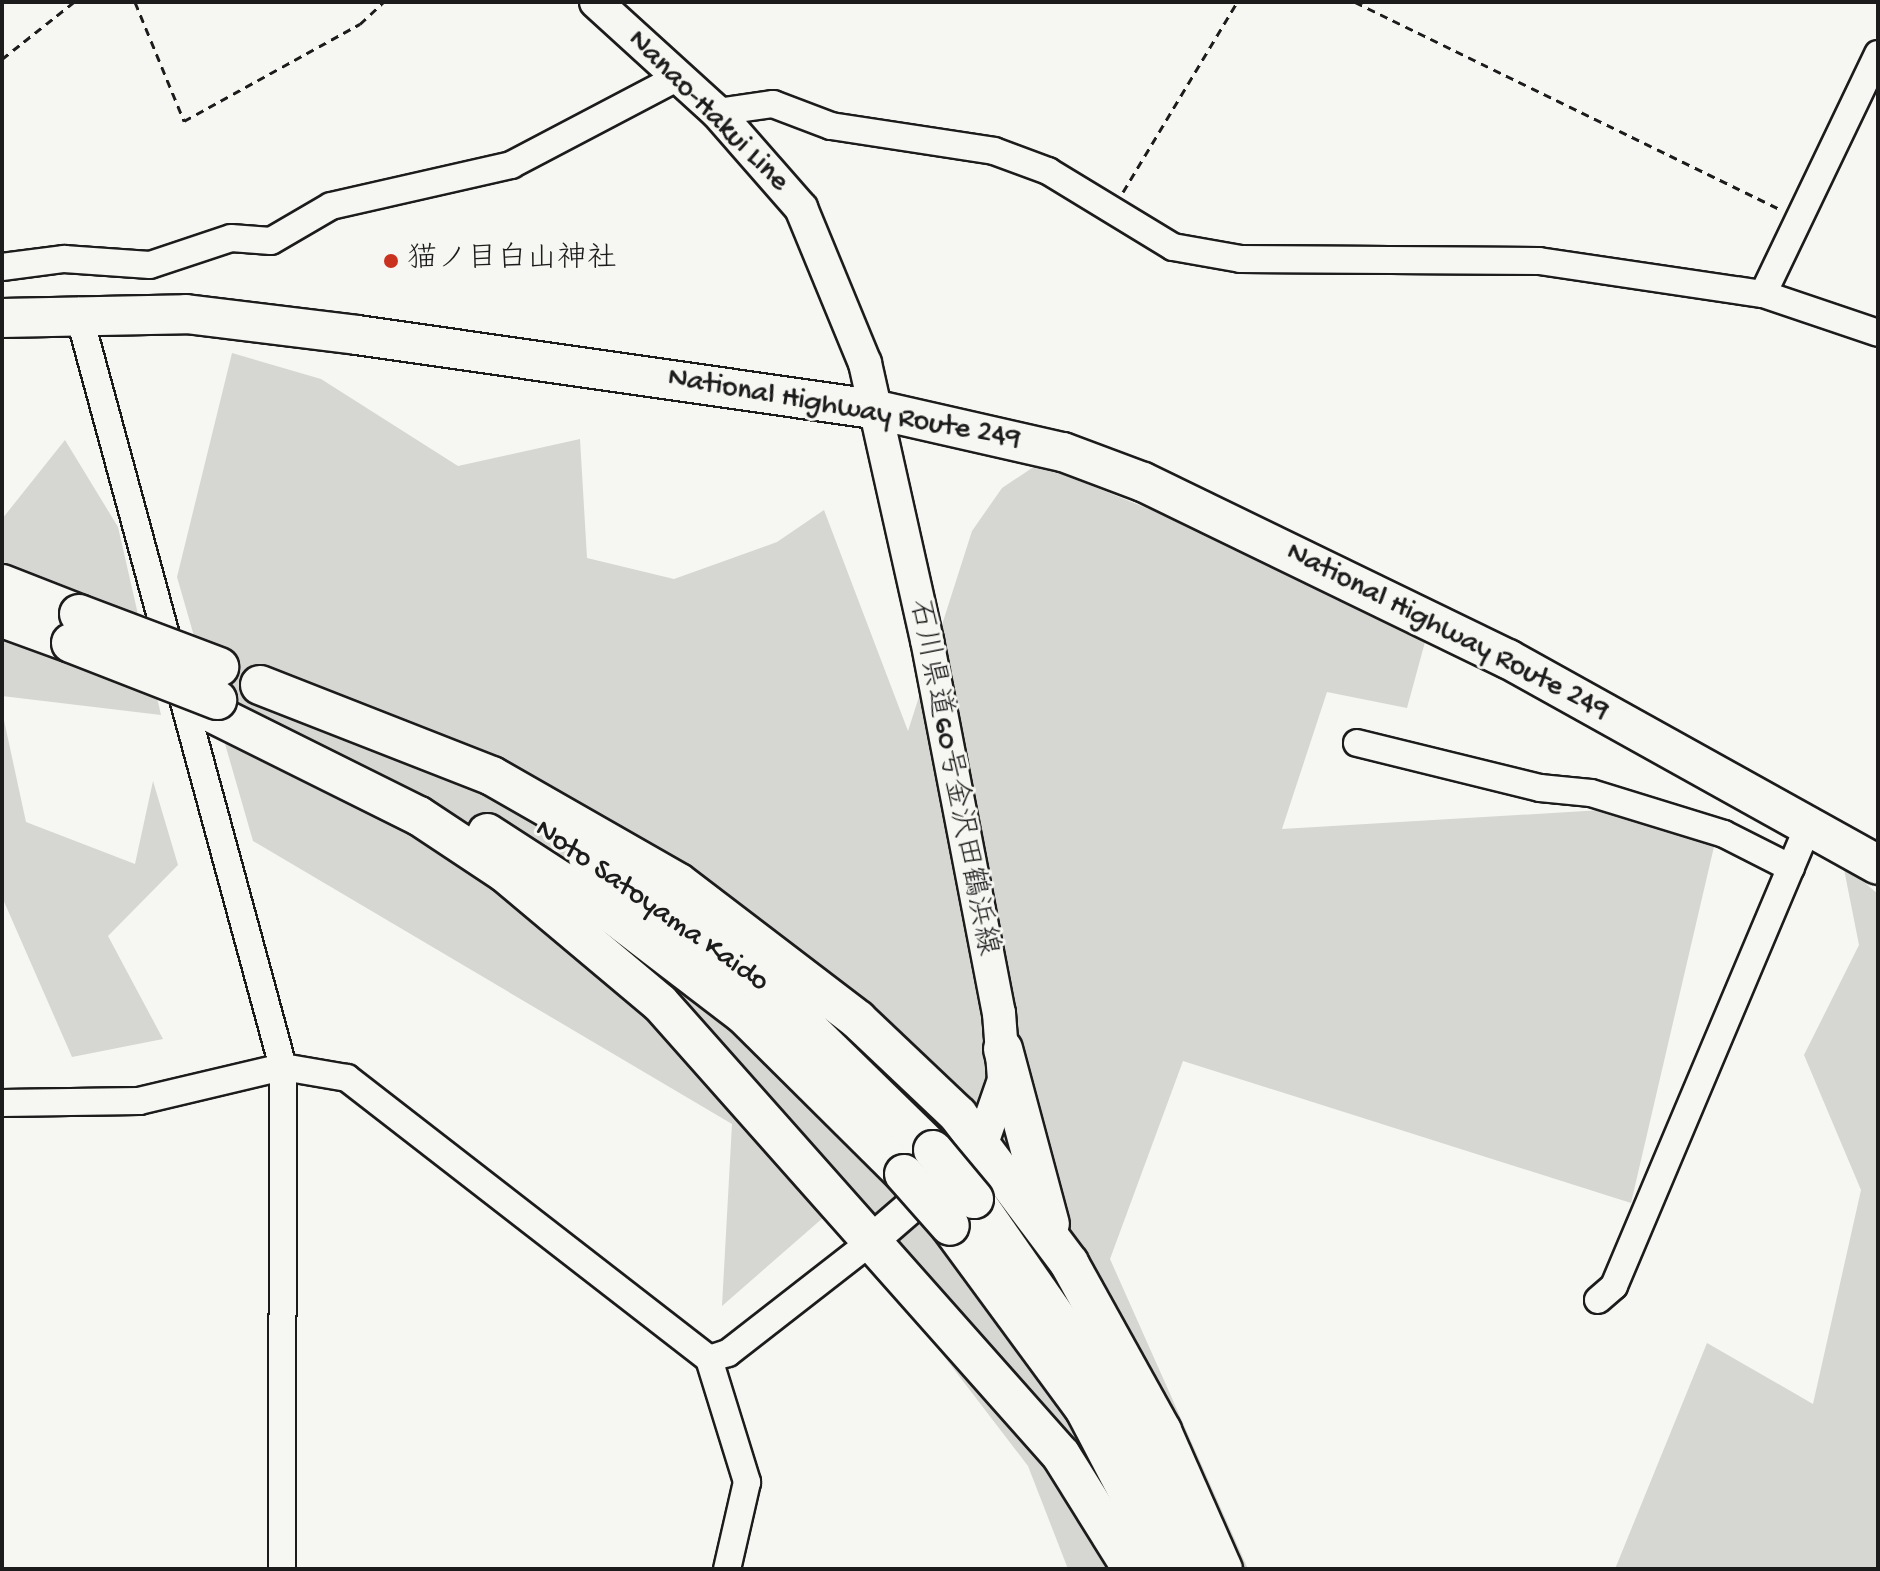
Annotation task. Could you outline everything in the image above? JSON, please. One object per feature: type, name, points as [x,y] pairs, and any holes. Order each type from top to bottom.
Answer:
[{"type":"highway","name":"National Highway Route 249","points":[[2,318],[78,311],[186,314],[357,335],[873,409],[1063,452],[1143,482],[1508,659],[1878,865]]},
{"type":"highway","name":"Noto Satoyama Kaido","points":[[2,584],[128,665],[216,693],[260,685],[468,784],[632,886],[766,987],[933,1150],[962,1213],[1085,1410],[1168,1569]]},
{"type":"highway","name":"Noto Satoyama Kaido","points":[[2,618],[75,629],[216,693],[449,811],[612,914],[744,1015],[904,1174],[962,1213],[1109,1393],[1198,1569]]},
{"type":"highway","points":[[260,685],[492,776],[679,883],[858,1020],[981,1146],[1061,1253],[1126,1361],[1223,1569]]},
{"type":"highway","points":[[216,693],[419,816],[599,948],[706,1054],[868,1244],[1061,1455],[1132,1569]]},
{"type":"highway","points":[[1003,1049],[1061,1253]]},
{"type":"main road","name":"Nanao-Hakui Line","points":[[596,2],[717,112],[801,208],[833,272],[873,409]]},
{"type":"main road","name":"石川県道60号金沢田鶴浜線","points":[[873,409],[927,640],[1003,1049],[998,1112],[981,1146]]},
{"type":"main road","points":[[868,1244],[981,1146]]},
{"type":"street","points":[[1763,294],[1878,54]]},
{"type":"street","points":[[2,267],[64,259],[150,265],[231,238],[271,241],[331,206],[511,165],[677,78]]},
{"type":"street","points":[[717,112],[773,104],[831,126],[994,151],[1048,171],[1110,212],[1173,247],[1241,259],[1539,261],[1763,294],[1878,333]]},
{"type":"street","points":[[78,311],[283,1067],[282,1569]]},
{"type":"street","points":[[1357,743],[1540,788],[1591,793],[1724,834],[1791,868]]},
{"type":"street","points":[[1598,1300],[1614,1286],[1808,827]]},
{"type":"street","points":[[2,1103],[139,1101],[283,1067],[347,1078],[709,1359],[747,1482],[727,1569]]},
{"type":"street","points":[[709,1359],[728,1353],[868,1244]]},
{"type":"path","points":[[2,59],[74,2]]},
{"type":"path","points":[[135,2],[184,121],[360,24],[384,2]]},
{"type":"path","points":[[1110,212],[1237,2]]},
{"type":"path","points":[[1355,2],[1798,218]]},
{"type":"shaded area","points":[[232,353],[321,379],[458,466],[580,439],[587,558],[674,579],[777,542],[824,510],[908,731],[972,531],[1002,488],[1038,464],[1203,531],[1425,642],[1407,708],[1327,692],[1282,829],[1602,810],[1716,838],[1631,1203],[1183,1061],[1110,1259],[1248,1569],[1068,1569],[1028,1466],[832,1210],[722,1306],[732,1124],[253,841],[177,577]]},
{"type":"shaded area","points":[[65,440],[118,527],[161,715],[2,696],[2,519]]},
{"type":"shaded area","points":[[2,711],[26,822],[135,864],[153,781],[178,865],[108,936],[163,1039],[72,1057],[2,897]]},
{"type":"shaded area","points":[[1843,864],[1878,894],[1878,1569],[1615,1569],[1707,1343],[1813,1404],[1861,1190],[1804,1055],[1859,945]]},
{"type":"place","name":"猫ノ目白山神社","points":[[391,261]]}]
